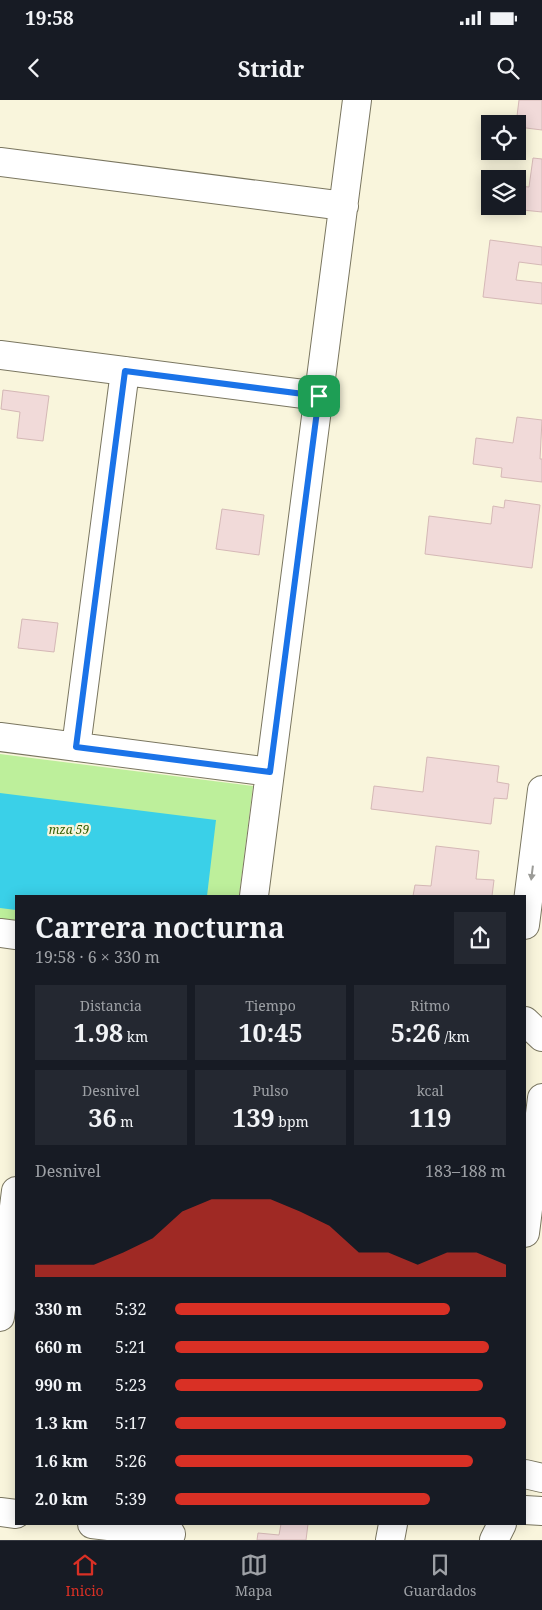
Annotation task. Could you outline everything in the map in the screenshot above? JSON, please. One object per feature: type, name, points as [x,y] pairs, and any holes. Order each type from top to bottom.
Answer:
[{"type":"street","points":[[254,895],[358,100]]},
{"type":"street","points":[[0,162],[344,206]]},
{"type":"street","points":[[0,355],[319,396]]},
{"type":"street","points":[[76,747],[125,371]]},
{"type":"street","points":[[0,737],[270,772]]},
{"type":"street","points":[[526,917],[542,790]]},
{"type":"street","points":[[0,933],[15,935]]},
{"type":"street","points":[[526,1022],[542,1038]]},
{"type":"street","points":[[526,1227],[542,1098]]},
{"type":"street","points":[[15,1199],[0,1318],[15,1322]]},
{"type":"street","points":[[526,1474],[542,1478]]},
{"type":"street","points":[[526,1510],[542,1511]]},
{"type":"street","points":[[0,1512],[15,1514]]},
{"type":"street","points":[[101,1525],[172,1533]]},
{"type":"street","points":[[390,1540],[393,1525]]},
{"type":"street","points":[[494,1540],[502,1525]]},
{"type":"green space","name":"mza 59","points":[[0,754],[253,786],[239,895],[15,895],[15,925],[0,923]]},
{"type":"water","name":"mza 59","points":[[0,793],[216,820],[207,895],[15,895],[15,910],[0,908]]},
{"type":"building","points":[[519,100],[542,100],[542,130],[526,128],[526,115],[517,115]]},
{"type":"building","points":[[533,158],[542,159],[542,212],[526,210],[526,187],[529,187]]},
{"type":"building","points":[[490,240],[542,247],[542,265],[519,262],[516,280],[542,283],[542,304],[483,297]]},
{"type":"building","points":[[3,390],[49,396],[43,441],[17,438],[20,412],[1,409]]},
{"type":"building","points":[[517,417],[542,420],[540,459],[542,459],[542,482],[501,477],[502,468],[473,464],[476,438],[513,443]]},
{"type":"building","points":[[505,500],[540,505],[532,568],[425,554],[429,516],[491,524],[493,506],[504,508]]},
{"type":"building","points":[[222,509],[264,515],[259,555],[216,549]]},
{"type":"building","points":[[22,619],[58,623],[54,652],[18,648]]},
{"type":"building","points":[[427,757],[499,766],[497,782],[509,784],[507,799],[494,798],[491,824],[371,809],[374,786],[423,792]]},
{"type":"building","points":[[436,846],[479,851],[476,879],[494,880],[492,895],[413,895],[415,885],[431,886]]},
{"type":"building","points":[[281,1525],[308,1525],[306,1540],[257,1540],[258,1533],[279,1535]]},
{"type":"route","points":[[125,371],[319,396],[270,772],[76,747],[125,371]]}]
